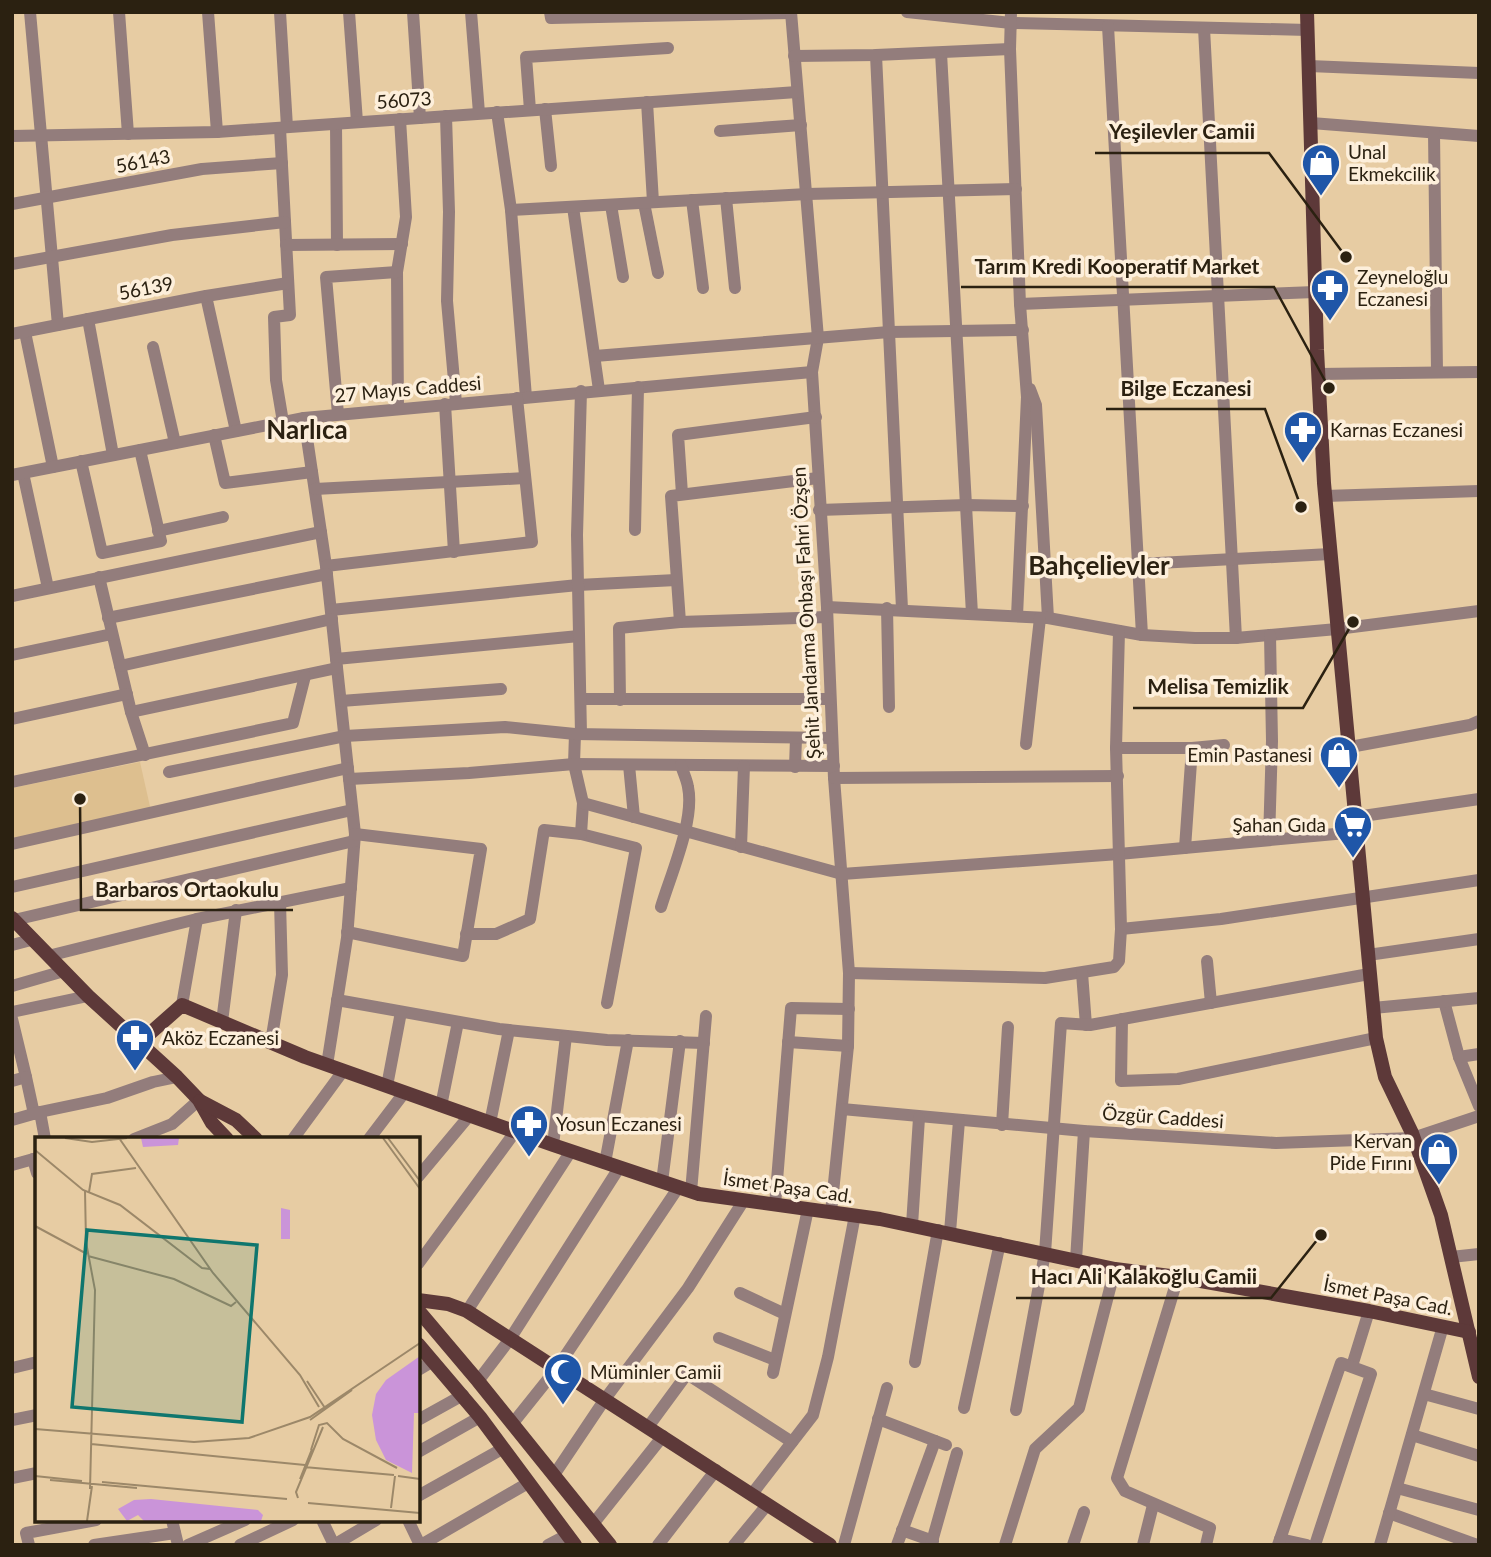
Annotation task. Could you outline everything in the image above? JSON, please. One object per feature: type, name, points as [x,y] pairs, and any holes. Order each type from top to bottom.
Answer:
[{"type":"main road","points":[[1307,12],[1318,374],[1325,496],[1376,1038],[1385,1077],[1413,1138],[1441,1215],[1473,1341],[1479,1377]]},
{"type":"main road","points":[[13,919],[88,996],[177,1077],[199,1100],[212,1122],[225,1137]]},
{"type":"main road","points":[[139,1044],[182,1005]]},
{"type":"main road","name":"İsmet Paşa Cad.","points":[[182,1005],[327,1065],[685,1190],[856,1215],[944,1231],[1115,1269],[1369,1311],[1443,1326],[1473,1341]]},
{"type":"main road","points":[[199,1100],[236,1120],[254,1137]]},
{"type":"main road","points":[[610,1545],[422,1309],[448,1304],[467,1311],[716,1470],[820,1542]]},
{"type":"main road","points":[[420,1346],[463,1395],[571,1540]]},
{"type":"street","points":[[30,12],[58,325]]},
{"type":"street","points":[[119,12],[128,134]]},
{"type":"street","points":[[208,12],[217,132]]},
{"type":"street","points":[[280,12],[284,128],[282,163],[290,315],[274,317],[276,380],[283,422]]},
{"type":"street","points":[[349,12],[357,122]]},
{"type":"street","points":[[413,12],[420,118]]},
{"type":"street","points":[[471,12],[479,113]]},
{"type":"street","points":[[550,12],[551,18],[791,13]]},
{"type":"street","points":[[907,12],[1108,26],[1308,30]]},
{"type":"street","name":"Şehit Jandarma Onbaşı Fahri Özşen","points":[[791,13],[818,338],[812,372],[834,772],[849,973],[848,1046],[831,1212]]},
{"type":"street","points":[[1011,18],[1020,304],[1026,375],[1017,616]]},
{"type":"street","points":[[1108,26],[1142,635]]},
{"type":"street","points":[[1204,28],[1236,638]]},
{"type":"street","points":[[530,110],[526,57],[668,48]]},
{"type":"street","points":[[794,56],[1010,49]]},
{"type":"street","points":[[941,53],[972,614]]},
{"type":"street","points":[[876,55],[902,609]]},
{"type":"street","points":[[1309,66],[1479,73]]},
{"type":"street","name":"56073","points":[[12,136],[217,132],[797,92]]},
{"type":"street","points":[[647,102],[649,202],[657,273]]},
{"type":"street","points":[[545,109],[551,166]]},
{"type":"street","points":[[108,618],[326,570],[533,542],[525,478],[511,210],[497,112]]},
{"type":"street","points":[[446,116],[450,482],[454,552]]},
{"type":"street","points":[[398,409],[397,272],[407,217],[400,119]]},
{"type":"street","points":[[1311,123],[1479,136]]},
{"type":"street","points":[[335,124],[337,245]]},
{"type":"street","points":[[720,131],[801,125]]},
{"type":"street","points":[[1434,133],[1437,372]]},
{"type":"street","name":"56143","points":[[12,204],[202,169],[282,163]]},
{"type":"street","points":[[511,210],[807,194],[1016,189]]},
{"type":"street","points":[[726,198],[735,288]]},
{"type":"street","points":[[692,200],[703,288]]},
{"type":"street","points":[[611,205],[623,276]]},
{"type":"street","points":[[573,207],[599,390]]},
{"type":"street","points":[[12,264],[172,235],[285,222]]},
{"type":"street","points":[[286,245],[402,244]]},
{"type":"street","points":[[338,415],[326,277],[397,272]]},
{"type":"street","name":"56139","points":[[19,333],[206,296],[288,283]]},
{"type":"street","points":[[1020,304],[1315,292]]},
{"type":"street","points":[[206,296],[236,431]]},
{"type":"street","points":[[88,319],[113,455]]},
{"type":"street","points":[[595,356],[889,332],[1023,330]]},
{"type":"street","points":[[19,333],[53,467]]},
{"type":"street","points":[[153,347],[174,443]]},
{"type":"street","name":"27 Mayıs Caddesi","points":[[17,474],[304,418],[812,372]]},
{"type":"street","points":[[1318,374],[1479,372]]},
{"type":"street","points":[[1026,375],[1035,405],[1046,566],[1044,618],[1026,744]]},
{"type":"street","points":[[635,530],[638,387]]},
{"type":"street","points":[[581,391],[578,463],[581,699],[574,764],[583,803],[581,834]]},
{"type":"street","points":[[682,494],[678,435],[816,417]]},
{"type":"street","points":[[304,418],[326,570],[355,837],[347,932],[327,1065]]},
{"type":"street","points":[[214,435],[225,483],[312,472]]},
{"type":"street","points":[[81,461],[103,552],[161,541],[140,450]]},
{"type":"street","points":[[17,474],[48,588]]},
{"type":"street","points":[[315,489],[525,478]]},
{"type":"street","points":[[680,622],[671,496],[818,478]]},
{"type":"street","points":[[1325,496],[1479,491]]},
{"type":"street","points":[[820,510],[966,505],[1023,506]]},
{"type":"street","points":[[158,531],[223,517]]},
{"type":"street","points":[[12,596],[321,532]]},
{"type":"street","points":[[1046,566],[1330,554]]},
{"type":"street","points":[[99,577],[131,712],[145,755]]},
{"type":"street","points":[[120,666],[331,614],[578,585],[676,580]]},
{"type":"street","points":[[887,608],[888,707]]},
{"type":"street","points":[[620,700],[619,628],[887,608],[1044,618],[1142,635],[1236,638],[1337,629],[1479,611]]},
{"type":"street","points":[[849,973],[1045,978],[1114,967],[1119,961],[1121,929],[1116,748],[1119,631]]},
{"type":"street","points":[[12,655],[112,634]]},
{"type":"street","points":[[1269,841],[1272,741],[1270,635]]},
{"type":"street","points":[[131,712],[305,676],[337,663],[579,636]]},
{"type":"street","points":[[12,782],[293,723],[305,676]]},
{"type":"street","points":[[341,701],[501,689]]},
{"type":"street","points":[[12,719],[127,694]]},
{"type":"street","points":[[581,699],[830,699]]},
{"type":"street","points":[[1350,747],[1470,725],[1479,721]]},
{"type":"street","points":[[169,772],[345,736],[505,727],[578,734],[832,738]]},
{"type":"street","points":[[795,767],[796,738]]},
{"type":"street","points":[[1116,748],[1192,748],[1224,745]]},
{"type":"street","points":[[1185,848],[1192,748]]},
{"type":"street","points":[[12,844],[348,773],[469,773],[574,764],[795,767],[834,772],[1118,776]]},
{"type":"street","points":[[629,765],[634,817]]},
{"type":"street","points":[[661,907],[689,806],[688,787],[681,765]]},
{"type":"street","points":[[741,847],[744,766]]},
{"type":"street","points":[[583,803],[842,874],[1269,841],[1479,799]]},
{"type":"street","points":[[12,887],[352,810]]},
{"type":"street","points":[[466,934],[496,934],[530,919],[544,830],[581,834],[636,848],[607,1003]]},
{"type":"street","points":[[13,919],[355,837],[481,849],[463,956],[347,932]]},
{"type":"street","points":[[1121,929],[1220,919],[1479,880]]},
{"type":"street","points":[[48,956],[236,910],[351,888]]},
{"type":"street","points":[[271,1042],[282,975],[280,902]]},
{"type":"street","points":[[222,1022],[236,910]]},
{"type":"street","points":[[182,1005],[197,919]]},
{"type":"street","points":[[1368,955],[1479,939]]},
{"type":"street","points":[[12,944],[31,940]]},
{"type":"street","points":[[1207,961],[1211,1003]]},
{"type":"street","points":[[12,986],[64,971]]},
{"type":"street","points":[[1082,973],[1086,1025]]},
{"type":"street","points":[[1016,1410],[1045,1253],[1061,1023],[1086,1025],[1369,974]]},
{"type":"street","points":[[12,1012],[88,996]]},
{"type":"street","points":[[1373,1008],[1479,998]]},
{"type":"street","points":[[337,1000],[509,1030],[566,1036],[704,1043]]},
{"type":"street","points":[[1444,1001],[1458,1057],[1479,1107]]},
{"type":"street","points":[[775,1205],[791,1008],[849,1009]]},
{"type":"street","points":[[387,1086],[401,1012]]},
{"type":"street","points":[[513,1423],[557,1368],[685,1190],[706,1016]]},
{"type":"street","points":[[12,1019],[44,1137]]},
{"type":"street","points":[[1122,1019],[1121,1082],[1178,1079],[1376,1038]]},
{"type":"street","points":[[441,1106],[458,1022]]},
{"type":"street","points":[[1002,1125],[1007,1027]]},
{"type":"street","points":[[489,1123],[509,1030]]},
{"type":"street","points":[[553,1145],[566,1036]]},
{"type":"street","points":[[478,1381],[510,1339],[612,1166],[628,1040]]},
{"type":"street","points":[[662,1182],[680,1041]]},
{"type":"street","points":[[788,1042],[848,1046]]},
{"type":"street","points":[[1458,1057],[1479,1054]]},
{"type":"street","points":[[294,1137],[343,1070]]},
{"type":"street","points":[[12,1081],[26,1077]]},
{"type":"street","points":[[12,1120],[107,1098],[153,1082],[177,1077]]},
{"type":"street","points":[[371,1137],[404,1093]]},
{"type":"street","points":[[143,1137],[172,1124],[199,1100]]},
{"type":"street","name":"Özgür Caddesi","points":[[842,1109],[1002,1125],[1276,1143],[1413,1138],[1479,1116]]},
{"type":"street","points":[[420,1175],[469,1116]]},
{"type":"street","points":[[912,1225],[919,1118]]},
{"type":"street","points":[[915,1362],[944,1231],[959,1121]]},
{"type":"street","points":[[1076,1260],[1084,1131]]},
{"type":"street","points":[[420,1261],[514,1132]]},
{"type":"street","points":[[467,1311],[571,1152]]},
{"type":"street","points":[[12,1164],[35,1158]]},
{"type":"street","points":[[554,1475],[605,1399],[688,1288],[744,1200]]},
{"type":"street","points":[[719,1338],[774,1367],[808,1209]]},
{"type":"street","points":[[752,1494],[813,1415],[828,1357],[856,1215]]},
{"type":"street","points":[[964,1408],[1000,1243]]},
{"type":"street","points":[[1451,1257],[1479,1254]]},
{"type":"street","points":[[1005,1545],[1035,1449],[1079,1408],[1115,1269]]},
{"type":"street","points":[[1178,1278],[1117,1478],[1125,1491],[1210,1528],[1206,1545]]},
{"type":"street","points":[[740,1293],[785,1314]]},
{"type":"street","points":[[1352,1366],[1369,1311]]},
{"type":"street","points":[[1380,1545],[1443,1326]]},
{"type":"street","points":[[420,1369],[433,1361]]},
{"type":"street","points":[[12,1368],[35,1362]]},
{"type":"street","points":[[1307,1545],[1279,1542],[1341,1363],[1371,1374],[1315,1545]]},
{"type":"street","points":[[648,1427],[687,1374],[792,1442]]},
{"type":"street","points":[[844,1545],[887,1388]]},
{"type":"street","points":[[1424,1394],[1479,1409]]},
{"type":"street","points":[[420,1419],[463,1395]]},
{"type":"street","points":[[12,1420],[35,1415]]},
{"type":"street","points":[[420,1451],[480,1417]]},
{"type":"street","points":[[878,1419],[946,1446]]},
{"type":"street","points":[[1412,1435],[1479,1456]]},
{"type":"street","points":[[593,1524],[663,1436]]},
{"type":"street","points":[[897,1545],[902,1530],[946,1446]]},
{"type":"street","points":[[902,1530],[932,1543],[946,1446]]},
{"type":"street","points":[[420,1495],[502,1449]]},
{"type":"street","points":[[658,1545],[716,1470]]},
{"type":"street","points":[[12,1478],[35,1473]]},
{"type":"street","points":[[409,1522],[420,1545],[528,1483]]},
{"type":"street","points":[[1396,1489],[1479,1510]]},
{"type":"street","points":[[734,1545],[767,1505]]},
{"type":"street","points":[[1143,1545],[1153,1505]]},
{"type":"street","points":[[1073,1545],[1084,1512]]},
{"type":"street","points":[[1389,1513],[1477,1545]]},
{"type":"street","points":[[29,1545],[26,1533],[85,1522]]},
{"type":"street","points":[[188,1545],[240,1522]]},
{"type":"street","points":[[240,1545],[289,1522]]},
{"type":"street","points":[[323,1522],[334,1545],[373,1522]]},
{"type":"street","points":[[94,1545],[175,1533]]},
{"type":"street","points":[[548,1545],[571,1540]]},
{"type":"shaded area","points":[[140,762],[151,811],[12,845],[12,788]]},
{"type":"place","name":"Unal Ekmekcilik","points":[[1321,197]]},
{"type":"place","name":"Yeşilevler Camii","points":[[1346,257]]},
{"type":"place","name":"Zeyneloğlu Eczanesi","points":[[1330,322]]},
{"type":"place","name":"Tarım Kredi Kooperatif Market","points":[[1329,388]]},
{"type":"place","name":"Karnas Eczanesi","points":[[1303,464]]},
{"type":"place","name":"Bilge Eczanesi","points":[[1301,507]]},
{"type":"place","name":"Melisa Temizlik","points":[[1353,622]]},
{"type":"place","name":"Emin Pastanesi","points":[[1339,789]]},
{"type":"place","name":"Barbaros Ortaokulu","points":[[80,799]]},
{"type":"place","name":"Şahan Gıda","points":[[1353,859]]},
{"type":"place","name":"Aköz Eczanesi","points":[[135,1072]]},
{"type":"place","name":"Yosun Eczanesi","points":[[529,1158]]},
{"type":"place","name":"Kervan Pide Fırını","points":[[1439,1186]]},
{"type":"place","name":"Hacı Ali Kalakoğlu Camii","points":[[1321,1235]]},
{"type":"place","name":"Müminler Camii","points":[[563,1406]]},
{"type":"district","name":"Narlıca","points":[[307,430]]},
{"type":"district","name":"Bahçelievler","points":[[1099,566]]}]
